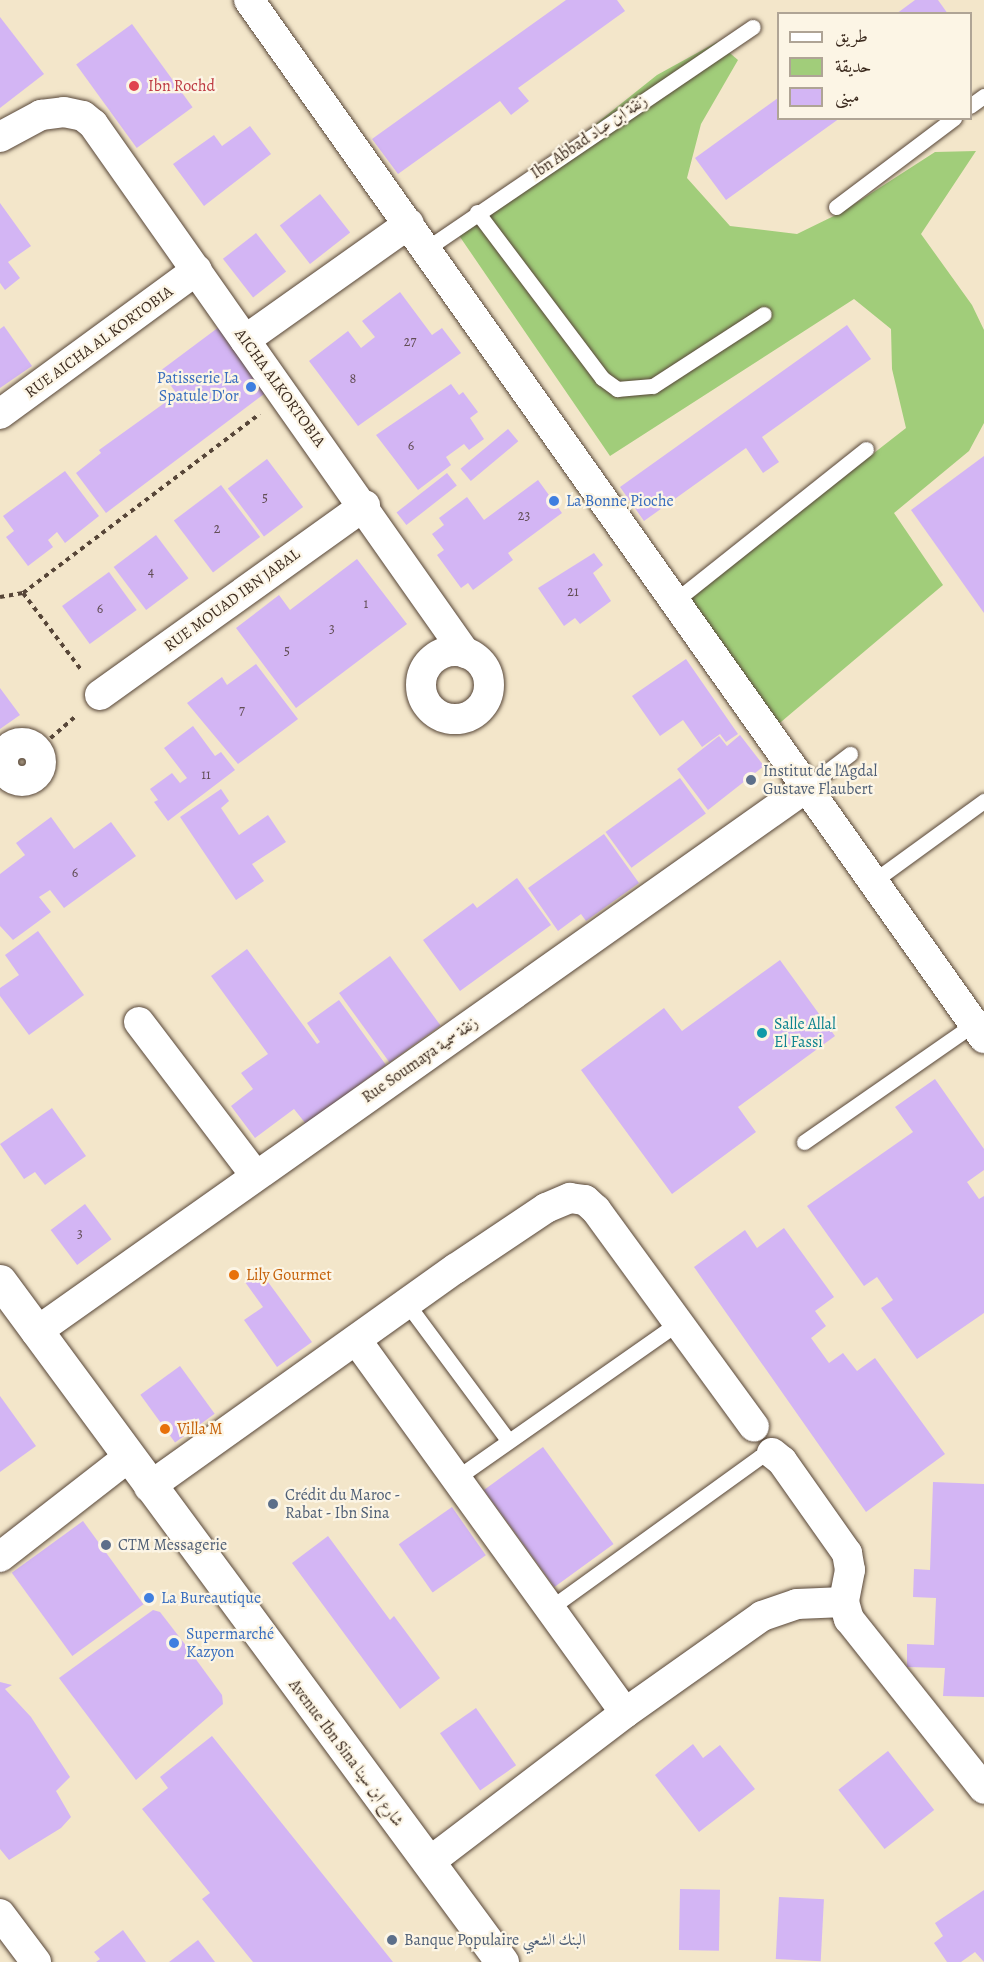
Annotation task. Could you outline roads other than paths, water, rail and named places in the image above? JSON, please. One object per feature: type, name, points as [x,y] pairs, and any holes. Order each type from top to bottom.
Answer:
[{"type":"main road","name":"Avenue Ibn Sina شارع ابن سينا","points":[[0,1281],[148,1487],[502,1962]]},
{"type":"street","points":[[249,0],[675,601],[804,789],[979,1031]]},
{"type":"street","name":"AICHA ALKORTOBIA","points":[[0,137],[41,115],[64,112],[82,116],[93,124],[284,395],[365,505],[465,652]]},
{"type":"street","points":[[245,340],[409,224]]},
{"type":"street","name":"RUE AICHA AL KORTOBIA","points":[[0,414],[197,270]]},
{"type":"street","name":"RUE MOUAD IBN JABAL","points":[[100,695],[365,505]]},
{"type":"street","points":[[3,776],[3,758],[7,750],[22,742],[37,750]]},
{"type":"street","name":"Rue Soumaya زنقة سمية","points":[[36,1332],[804,789]]},
{"type":"street","points":[[139,1022],[255,1175]]},
{"type":"street","points":[[148,1487],[537,1214],[570,1198],[585,1200],[596,1210],[754,1428]]},
{"type":"street","points":[[357,1341],[625,1713]]},
{"type":"street","points":[[772,1454],[782,1461],[847,1553],[850,1570],[844,1602],[849,1619],[984,1789]]},
{"type":"street","points":[[0,1557],[127,1458]]},
{"type":"street","points":[[428,1863],[625,1713],[773,1611],[796,1604],[844,1602]]},
{"type":"street","points":[[0,1914],[36,1962]]},
{"type":"lane","name":"Ibn Abbad زنقة ابن عباد","points":[[426,249],[477,212],[753,27]]},
{"type":"lane","points":[[837,207],[951,120]]},
{"type":"lane","points":[[477,212],[602,378],[617,389],[635,390],[653,386],[764,314]]},
{"type":"lane","points":[[675,601],[867,448]]},
{"type":"lane","points":[[804,789],[850,754]]},
{"type":"lane","points":[[871,883],[984,801]]},
{"type":"lane","points":[[804,1142],[979,1031]]},
{"type":"lane","points":[[408,1305],[508,1440]]},
{"type":"lane","points":[[455,1479],[678,1323]]},
{"type":"lane","points":[[549,1609],[760,1457],[772,1454]]},
{"type":"place","name":"Ibn Rochd","points":[[134,86]]},
{"type":"place","name":"Patisserie La Spatule D'or","points":[[251,387]]},
{"type":"place","name":"La Bonne Pioche","points":[[554,501]]},
{"type":"place","name":"Institut de l'Agdal Gustave Flaubert","points":[[751,780]]},
{"type":"place","name":"Salle Allal El Fassi","points":[[762,1033]]},
{"type":"place","name":"Lily Gourmet","points":[[234,1275]]},
{"type":"place","name":"Villa M","points":[[165,1429]]},
{"type":"place","name":"Crédit du Maroc - Rabat - Ibn Sina","points":[[273,1504]]},
{"type":"place","name":"CTM Messagerie","points":[[106,1545]]},
{"type":"place","name":"La Bureautique","points":[[149,1598]]},
{"type":"place","name":"Supermarché Kazyon","points":[[174,1643]]},
{"type":"place","name":"Banque Populaire البنك الشعبي","points":[[392,1940]]}]
